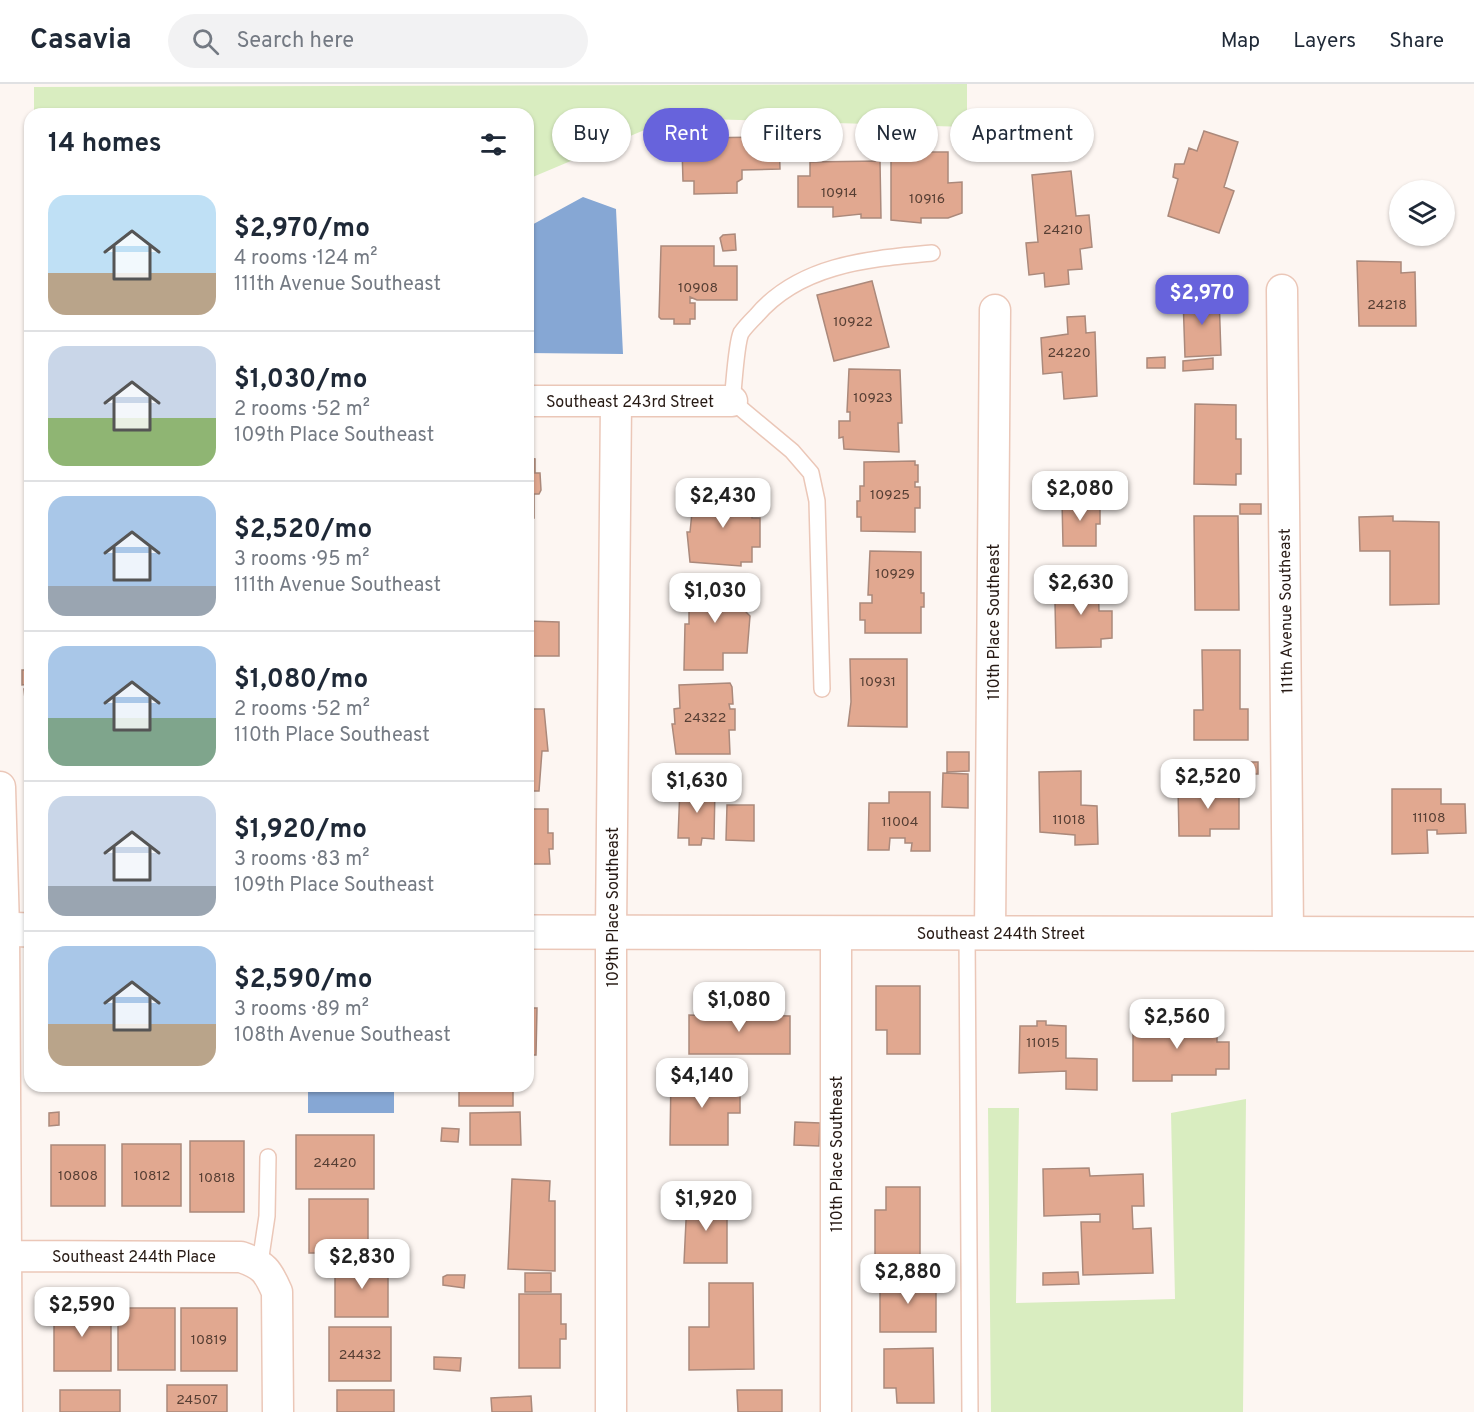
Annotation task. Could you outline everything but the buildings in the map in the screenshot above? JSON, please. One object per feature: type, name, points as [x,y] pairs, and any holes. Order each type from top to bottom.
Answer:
[{"type":"street","name":"111th Avenue Southeast","points":[[1282,290],[1288,933]]},
{"type":"street","name":"110th Place Southeast","points":[[979,933],[995,310]]},
{"type":"street","name":"Southeast 243rd Street","points":[[534,401],[732,401]]},
{"type":"street","name":"109th Place Southeast","points":[[611,1412],[611,932],[616,402]]},
{"type":"street","points":[[0,787],[11,930],[7,1412]]},
{"type":"street","name":"Southeast 244th Street","points":[[534,932],[1474,934]]},
{"type":"street","name":"110th Place Southeast","points":[[836,932],[836,1412]]},
{"type":"street","name":"Southeast 244th Place","points":[[7,1256],[241,1257],[260,1263]]},
{"type":"street","points":[[260,1263],[277,1292],[278,1412]]},
{"type":"lane","points":[[822,689],[817,501],[811,473],[792,451],[732,401],[740,335],[764,307],[791,286],[828,269],[872,258],[932,253]]},
{"type":"lane","points":[[970,1412],[979,933]]},
{"type":"lane","points":[[260,1263],[267,1216],[268,1157]]},
{"type":"green space","points":[[967,84],[967,108],[950,108],[950,126],[938,126],[938,108],[855,108],[855,124],[843,123],[843,108],[741,108],[741,120],[729,120],[729,108],[643,108],[643,131],[631,136],[631,108],[552,108],[552,162],[568,162],[534,176],[534,108],[34,108],[34,87]]},
{"type":"green space","points":[[1246,1099],[1243,1412],[991,1412],[988,1108],[1019,1108],[1016,1303],[1175,1299],[1171,1113]]},
{"type":"water","points":[[583,197],[616,209],[623,354],[534,353],[534,224]]},
{"type":"water","points":[[308,1092],[394,1092],[394,1113],[308,1113]]}]
